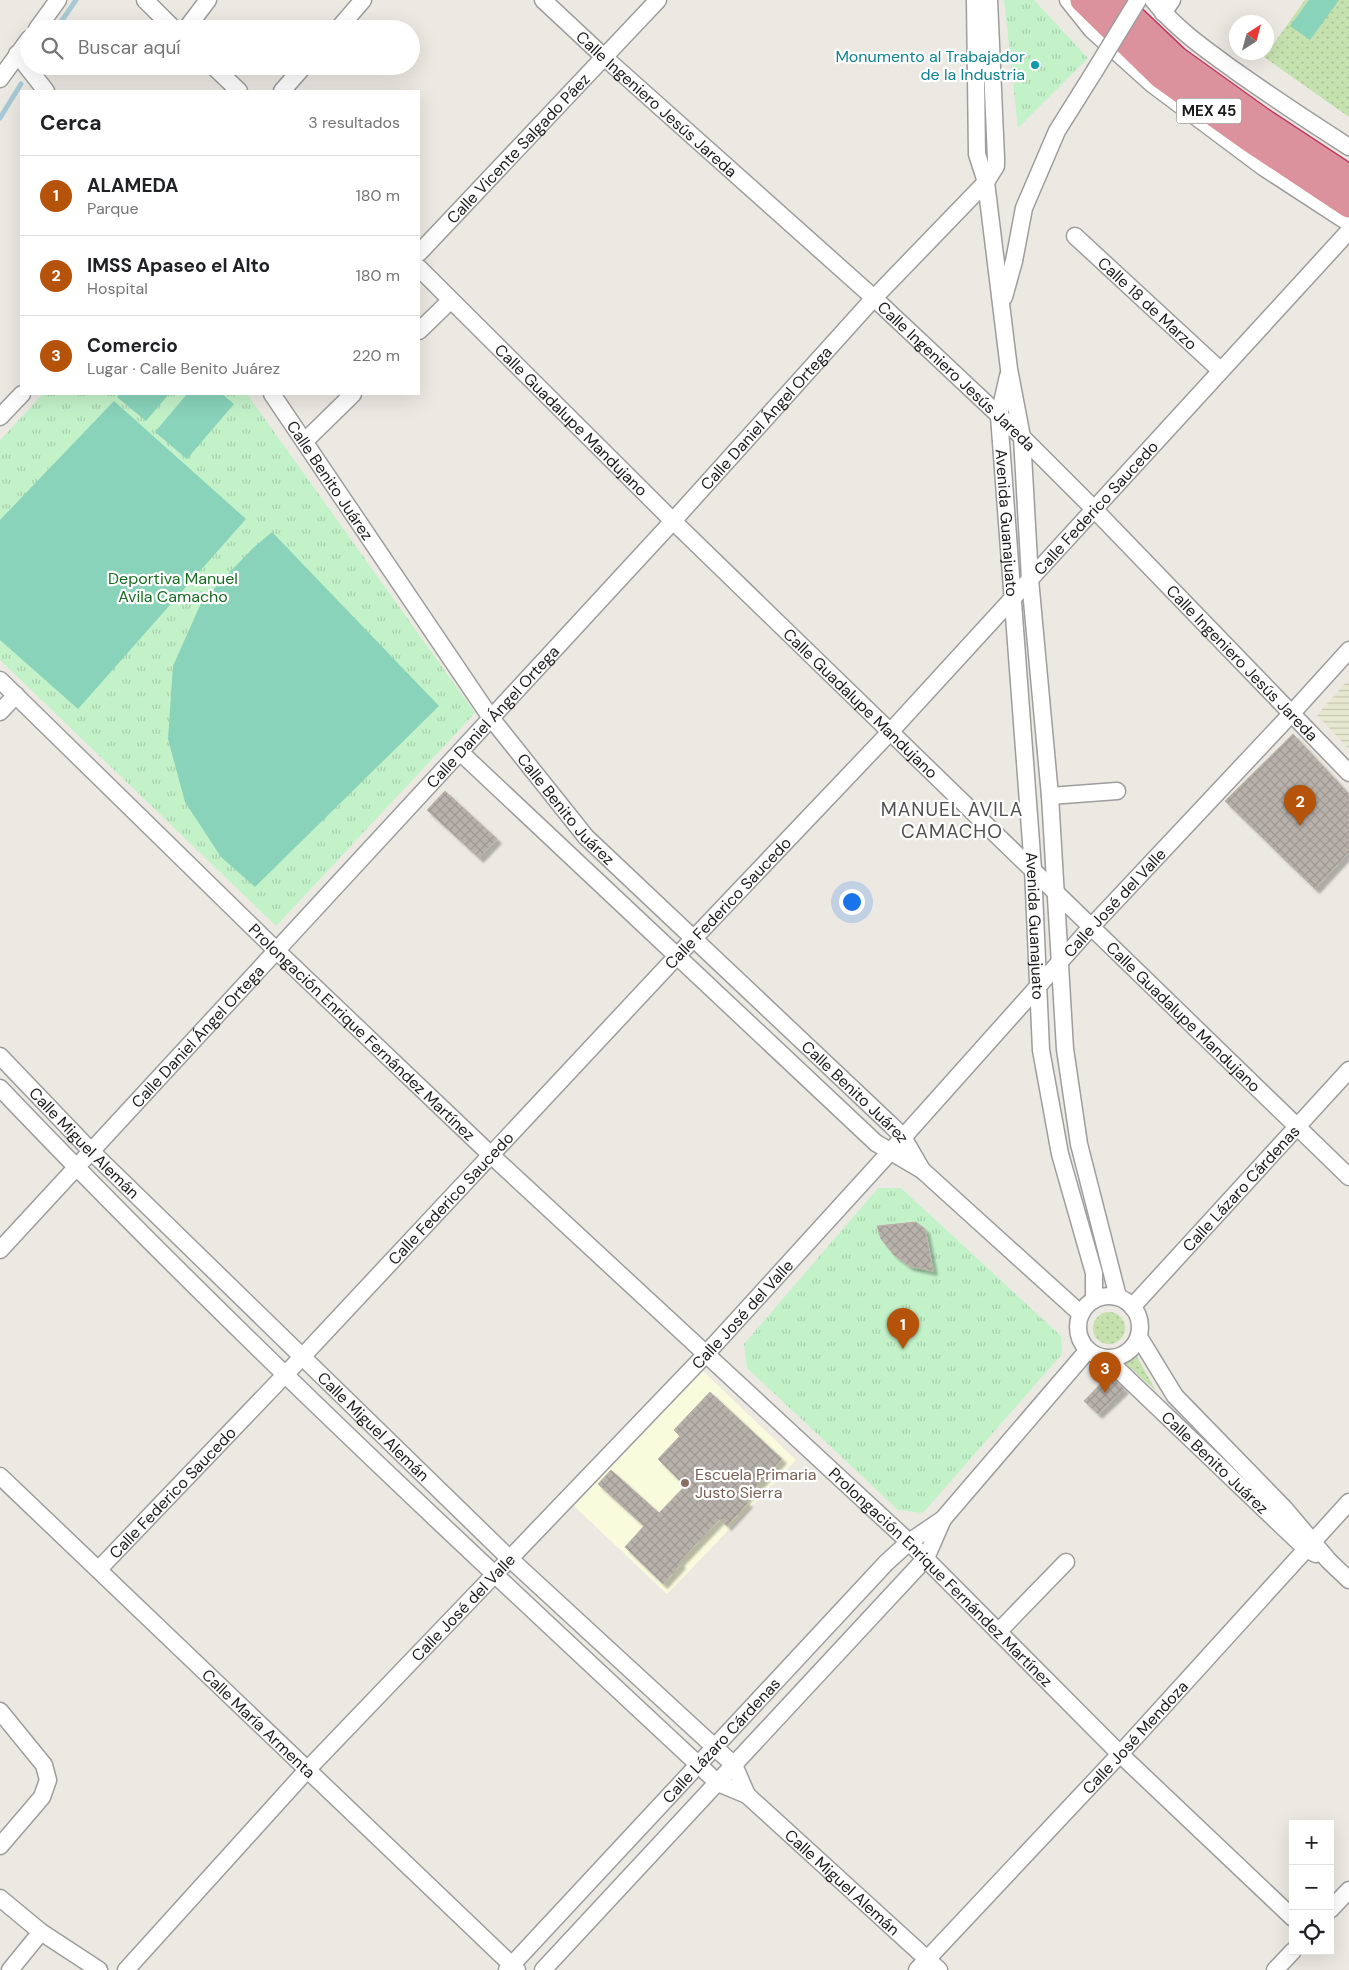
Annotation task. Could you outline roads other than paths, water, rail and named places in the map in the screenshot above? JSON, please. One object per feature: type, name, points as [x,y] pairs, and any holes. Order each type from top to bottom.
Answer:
[{"type":"highway","name":"MEX 45","points":[[1083,0],[1161,76],[1251,140],[1349,205]]},
{"type":"highway","name":"MEX 45","points":[[1114,0],[1176,59],[1261,120],[1349,178]]},
{"type":"street","points":[[40,20],[45,7],[58,0]]},
{"type":"street","points":[[145,0],[165,20]]},
{"type":"street","points":[[193,20],[208,0]]},
{"type":"street","points":[[346,20],[363,0]]},
{"type":"street","name":"Calle Ingeniero Jesús Jareda","points":[[543,0],[604,57],[874,298],[1022,437],[1094,508],[1349,773]]},
{"type":"street","name":"Calle Vicente Salgado Páez","points":[[420,252],[658,0]]},
{"type":"street","name":"Avenida Guanajuato","points":[[975,0],[976,154],[986,182],[1010,369],[1022,437],[1030,579],[1057,892],[1059,964],[1065,1049],[1079,1144],[1118,1297]]},
{"type":"street","points":[[986,182],[996,166],[990,0]]},
{"type":"street","points":[[1068,0],[1092,30],[1152,84],[1263,167],[1349,223]]},
{"type":"street","points":[[1002,304],[1014,261],[1024,208],[1057,131],[1138,0]]},
{"type":"street","points":[[1163,4],[1192,39],[1277,100],[1349,147]]},
{"type":"street","points":[[0,79],[20,50]]},
{"type":"street","points":[[17,54],[20,58]]},
{"type":"street","points":[[33,75],[45,90]]},
{"type":"street","points":[[222,75],[238,90]]},
{"type":"street","points":[[283,90],[296,75]]},
{"type":"street","name":"Calle Daniel Ángel Ortega","points":[[0,1250],[673,520],[874,298],[986,182]]},
{"type":"street","name":"Calle Federico Saucedo","points":[[99,1569],[302,1357],[890,730],[1349,231]]},
{"type":"street","name":"Calle 18 de Marzo","points":[[1074,236],[1220,370]]},
{"type":"street","name":"Calle Guadalupe Mandujano","points":[[420,269],[673,520],[1349,1177]]},
{"type":"street","points":[[420,330],[451,300]]},
{"type":"street","name":"Avenida Guanajuato","points":[[1010,369],[999,416],[1011,600],[1033,869],[1042,1050],[1060,1154],[1094,1273],[1094,1300]]},
{"type":"street","points":[[0,417],[21,395]]},
{"type":"street","points":[[305,441],[353,395]]},
{"type":"street","name":"Calle Benito Juárez","points":[[280,397],[305,441],[491,718],[586,837],[903,1137],[922,1170]]},
{"type":"street","name":"Calle José del Valle","points":[[126,1970],[307,1770],[706,1354],[1091,927],[1349,650]]},
{"type":"street","name":"Prolongación Enrique Fernández Martínez","points":[[0,680],[277,951],[491,1155],[926,1558],[1120,1754],[1289,1914]]},
{"type":"street","points":[[0,712],[16,695]]},
{"type":"street","name":"Calle Benito Juárez","points":[[460,752],[876,1143],[922,1170],[1081,1314]]},
{"type":"street","points":[[1050,796],[1117,790]]},
{"type":"street","name":"Calle Miguel Alemán","points":[[0,1056],[91,1151],[509,1558],[734,1765],[747,1795]]},
{"type":"street","name":"Calle Lázaro Cárdenas","points":[[1132,1307],[1349,1070]]},
{"type":"street","name":"Calle Miguel Alemán","points":[[0,1088],[76,1167],[285,1374],[494,1574],[718,1783],[747,1795],[928,1966]]},
{"type":"street","points":[[1106,1296],[1118,1297],[1132,1307],[1139,1321],[1139,1337],[1134,1346],[1126,1353],[1117,1357],[1106,1358],[1088,1350],[1082,1342],[1078,1323],[1086,1306],[1094,1300],[1106,1296]]},
{"type":"street","name":"Calle Benito Juárez","points":[[1139,1337],[1175,1396],[1310,1545]]},
{"type":"street","name":"Calle Lázaro Cárdenas","points":[[512,1968],[698,1764],[886,1563],[909,1542],[943,1519],[1088,1350]]},
{"type":"street","name":"Calle Benito Juárez","points":[[1106,1358],[1349,1580]]},
{"type":"street","points":[[1162,1410],[1175,1396]]},
{"type":"street","name":"Calle María Armenta","points":[[0,1476],[99,1569],[512,1968]]},
{"type":"street","name":"Calle José Mendoza","points":[[928,1966],[1349,1502]]},
{"type":"street","name":"Calle Lázaro Cárdenas","points":[[544,1970],[926,1558],[943,1519]]},
{"type":"street","points":[[998,1632],[1066,1562]]},
{"type":"street","points":[[0,1711],[44,1765],[48,1780],[42,1797],[0,1846]]},
{"type":"street","points":[[1334,1906],[1349,1890]]},
{"type":"street","points":[[0,1898],[41,1932],[99,1970]]},
{"type":"street","points":[[10,1970],[41,1932]]},
{"type":"waterway","points":[[62,20],[76,0]]},
{"type":"waterway","points":[[0,118],[21,84]]},
{"type":"place","name":"Monumento al Trabajador de la Industria","points":[[1035,65]]},
{"type":"place","name":"IMSS Apaseo el Alto","points":[[1300,826]]},
{"type":"place","name":"ALAMEDA","points":[[903,1349]]},
{"type":"place","name":"Comercio","points":[[1105,1393]]},
{"type":"place","name":"Escuela Primaria Justo Sierra","points":[[685,1483]]},
{"type":"district","name":"MANUEL AVILA CAMACHO","points":[[952,820]]},
{"type":"park label","name":"Deportiva Manuel Avila Camacho","points":[[173,587]]}]
